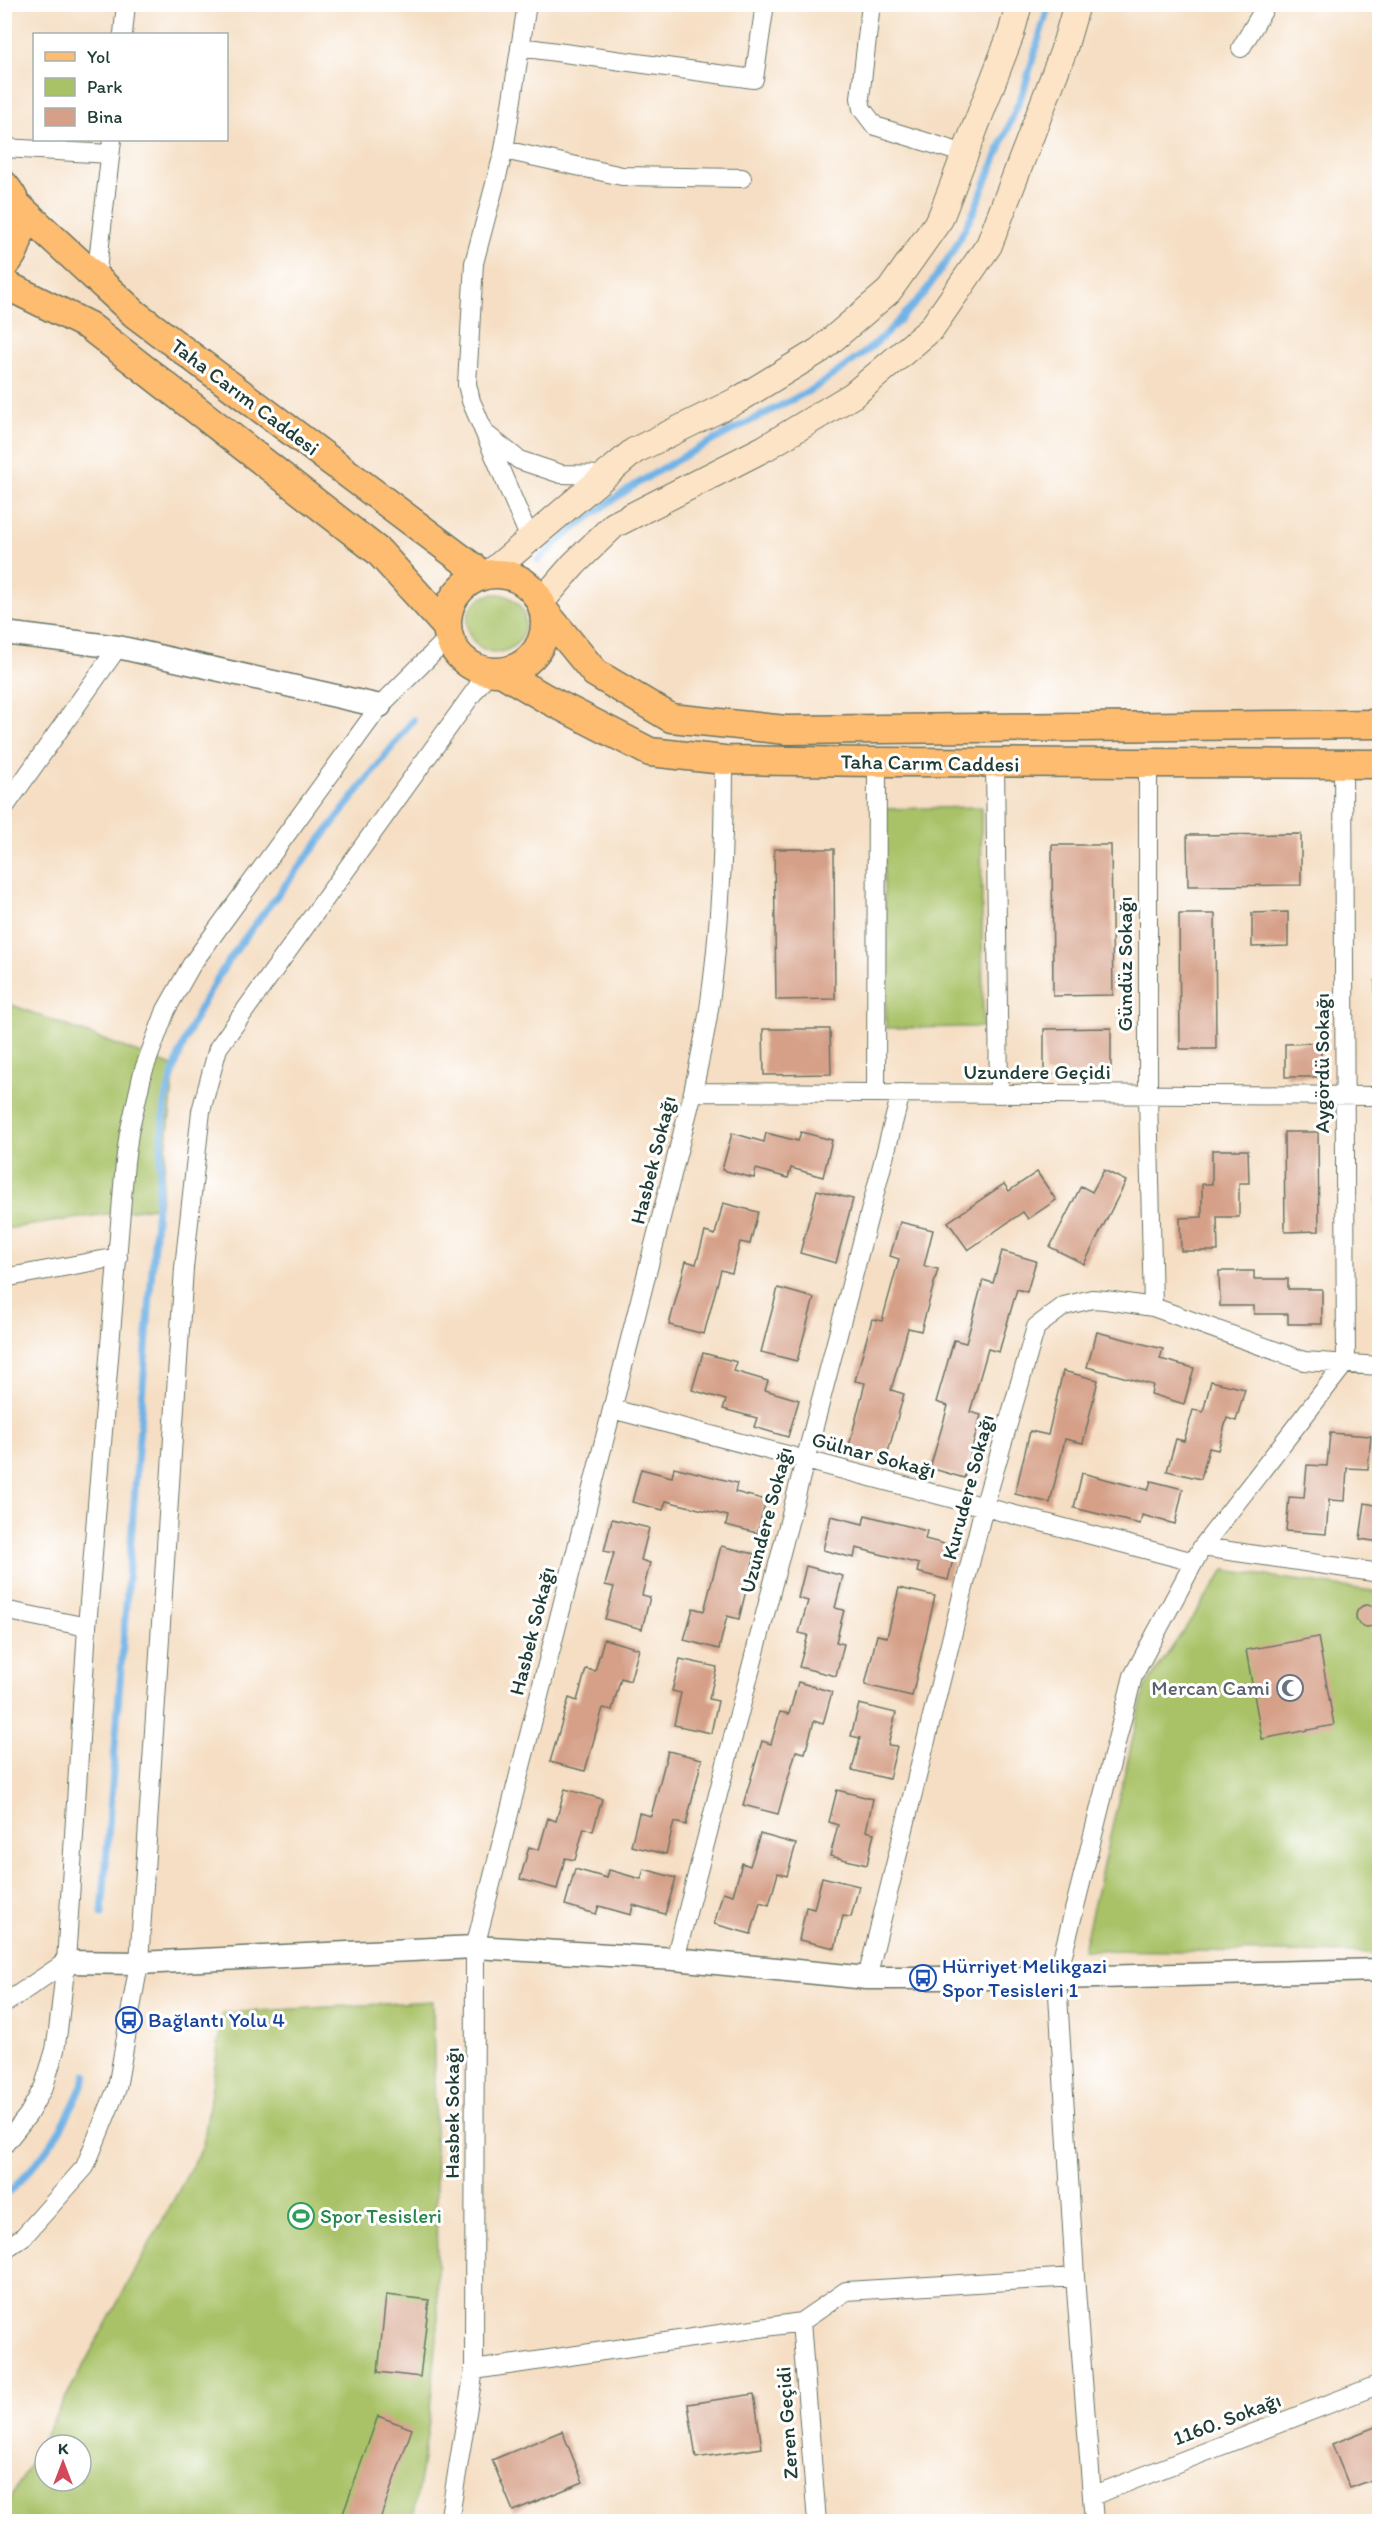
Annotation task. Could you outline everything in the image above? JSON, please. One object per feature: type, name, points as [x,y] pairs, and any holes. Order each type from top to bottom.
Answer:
[{"type":"main road","points":[[486,575],[505,574],[519,579],[529,586],[543,606],[546,628],[541,644],[531,658],[517,667],[495,671],[465,660],[455,650],[448,632],[449,610],[456,595],[468,583],[486,575],[634,451],[738,400],[820,350],[889,291],[940,219],[1011,34],[1019,4]]},
{"type":"main road","points":[[543,606],[574,564],[614,525],[765,448],[853,395],[931,329],[989,245],[1063,52],[1077,4]]},
{"type":"main road","points":[[4,266],[19,242],[21,224],[11,196]]},
{"type":"main road","name":"Taha Carım Caddesi","points":[[11,196],[135,314],[486,575]]},
{"type":"main road","name":"Taha Carım Caddesi","points":[[4,284],[99,333],[379,552],[448,632]]},
{"type":"main road","name":"Taha Carım Caddesi","points":[[543,606],[595,673],[671,718],[786,730],[1380,724]]},
{"type":"main road","name":"Taha Carım Caddesi","points":[[495,671],[650,752],[724,760],[995,764],[1380,764]]},
{"type":"street","points":[[123,33],[126,4]]},
{"type":"street","points":[[527,4],[504,150],[474,263],[467,384],[484,433],[530,539]]},
{"type":"street","points":[[520,47],[754,79],[765,4]]},
{"type":"street","points":[[871,4],[860,98],[867,118],[875,126],[965,154]]},
{"type":"street","points":[[1241,48],[1267,4]]},
{"type":"street","points":[[4,148],[111,147],[96,279]]},
{"type":"street","points":[[504,150],[622,176],[742,178]]},
{"type":"street","points":[[484,433],[519,460],[561,474],[606,475]]},
{"type":"street","points":[[4,2145],[36,2103],[51,2069],[56,2050],[66,1962],[87,1627],[126,1162],[134,1104],[142,1072],[166,1010],[192,964],[380,706],[448,632]]},
{"type":"street","points":[[4,633],[117,647],[380,706]]},
{"type":"street","points":[[4,808],[117,647]]},
{"type":"street","points":[[4,2250],[24,2236],[85,2167],[117,2088],[139,1963],[184,1268],[201,1111],[218,1048],[495,671]]},
{"type":"street","name":"Hasbek Sokağı","points":[[449,2522],[474,2370],[475,1947],[693,1092],[710,1004],[716,948],[723,837],[724,760]]},
{"type":"street","points":[[876,1093],[877,762]]},
{"type":"street","points":[[995,764],[999,1094]]},
{"type":"street","name":"Gündüz Sokağı","points":[[1148,764],[1148,1095],[1153,1307]]},
{"type":"street","name":"Aygördü Sokağı","points":[[1344,764],[1346,1362]]},
{"type":"street","name":"Uzundere Geçidi","points":[[693,1092],[1380,1096]]},
{"type":"street","name":"Uzundere Sokağı","points":[[675,1959],[901,1093]]},
{"type":"street","points":[[4,1278],[118,1257]]},
{"type":"street","name":"Kurudere Sokağı","points":[[867,1978],[984,1507],[1036,1327],[1054,1312],[1078,1301],[1106,1300],[1153,1307],[1304,1361],[1380,1366]]},
{"type":"street","points":[[1094,2522],[1075,2277],[1057,1978],[1133,1676],[1198,1554],[1346,1362]]},
{"type":"street","name":"Gülnar Sokağı","points":[[612,1409],[984,1507],[1198,1554],[1380,1573]]},
{"type":"street","points":[[4,1610],[87,1627]]},
{"type":"street","points":[[4,2004],[66,1962],[139,1963],[475,1947],[675,1959],[867,1978],[1057,1978],[1380,1970]]},
{"type":"street","points":[[474,2370],[801,2322],[846,2291],[1075,2277]]},
{"type":"street","name":"Zeren Geçidi","points":[[801,2322],[817,2522]]},
{"type":"street","name":"1160. Sokağı","points":[[1092,2496],[1380,2384]]},
{"type":"green space","points":[[490,594],[502,594],[517,602],[525,617],[525,629],[517,644],[502,652],[490,652],[475,644],[467,629],[467,617],[475,602]]},
{"type":"green space","points":[[981,807],[983,1027],[886,1028],[883,809]]},
{"type":"green space","points":[[4,1002],[175,1067],[160,1206],[5,1229]]},
{"type":"green space","points":[[1225,1570],[1379,1592],[1379,1953],[1083,1950],[1145,1687]]},
{"type":"green space","name":"Spor Tesisleri","points":[[433,2001],[438,2328],[429,2421],[413,2521],[5,2522],[5,2509],[33,2458],[33,2493],[93,2493],[93,2433],[46,2433],[203,2146],[223,2013]]},
{"type":"building","points":[[1301,834],[1301,885],[1188,886],[1187,835]]},
{"type":"building","points":[[1052,845],[1111,845],[1113,995],[1053,996]]},
{"type":"building","points":[[774,849],[834,849],[835,999],[776,1000]]},
{"type":"building","points":[[1288,912],[1288,946],[1252,947],[1252,913]]},
{"type":"building","points":[[1179,914],[1215,914],[1216,1049],[1180,1049]]},
{"type":"building","points":[[1373,915],[1380,915],[1380,948],[1374,948]]},
{"type":"building","points":[[1375,981],[1380,981],[1380,1046],[1376,1046]]},
{"type":"building","points":[[1111,1028],[1111,1074],[1044,1074],[1044,1029]]},
{"type":"building","points":[[763,1029],[830,1029],[831,1074],[764,1075]]},
{"type":"building","points":[[1321,1043],[1321,1077],[1285,1077],[1285,1044]]},
{"type":"building","points":[[801,1132],[832,1140],[823,1177],[791,1168],[788,1178],[756,1169],[754,1178],[722,1170],[732,1133],[764,1142],[766,1133],[798,1141]]},
{"type":"building","points":[[1284,1132],[1318,1132],[1319,1231],[1285,1232]]},
{"type":"building","points":[[1212,1150],[1248,1150],[1249,1183],[1239,1183],[1239,1217],[1217,1217],[1218,1251],[1181,1251],[1180,1218],[1202,1217],[1202,1184],[1212,1184]]},
{"type":"building","points":[[1104,1170],[1126,1181],[1084,1264],[1050,1247],[1081,1186],[1092,1192]]},
{"type":"building","points":[[1037,1172],[1056,1200],[1028,1219],[1023,1212],[968,1250],[948,1222],[1004,1184],[1009,1191]]},
{"type":"building","points":[[817,1190],[853,1199],[836,1263],[800,1253]]},
{"type":"building","points":[[1376,1197],[1380,1197],[1380,1263],[1377,1263]]},
{"type":"building","points":[[723,1203],[758,1212],[750,1244],[740,1242],[732,1273],[721,1270],[704,1334],[669,1325],[686,1261],[696,1264],[705,1232],[715,1235]]},
{"type":"building","points":[[900,1222],[933,1230],[924,1266],[938,1269],[921,1331],[908,1328],[891,1390],[904,1394],[887,1456],[849,1446],[865,1383],[855,1381],[872,1319],[882,1321],[899,1259],[890,1256]]},
{"type":"building","points":[[1002,1251],[1036,1261],[1027,1292],[1017,1289],[999,1352],[988,1349],[970,1412],[981,1415],[964,1478],[930,1468],[948,1406],[936,1402],[954,1340],[966,1343],[983,1280],[993,1283]]},
{"type":"building","points":[[1219,1271],[1254,1271],[1254,1279],[1288,1279],[1288,1289],[1322,1289],[1322,1324],[1288,1324],[1288,1314],[1254,1314],[1254,1306],[1220,1306]]},
{"type":"building","points":[[778,1288],[814,1298],[797,1361],[761,1352]]},
{"type":"building","points":[[1097,1332],[1163,1349],[1160,1359],[1194,1368],[1184,1404],[1151,1394],[1153,1385],[1087,1367]]},
{"type":"building","points":[[703,1353],[737,1362],[734,1371],[768,1381],[765,1390],[799,1400],[788,1437],[754,1427],[757,1418],[723,1409],[726,1400],[692,1390]]},
{"type":"building","points":[[1063,1371],[1098,1380],[1083,1443],[1065,1439],[1050,1503],[1015,1494],[1030,1431],[1048,1435]]},
{"type":"building","points":[[1211,1381],[1245,1389],[1236,1421],[1227,1418],[1218,1450],[1209,1448],[1201,1479],[1167,1471],[1176,1439],[1184,1441],[1193,1410],[1203,1412]]},
{"type":"building","points":[[1330,1433],[1371,1436],[1368,1469],[1347,1468],[1345,1501],[1329,1500],[1326,1534],[1286,1531],[1289,1497],[1304,1498],[1307,1465],[1327,1466]]},
{"type":"building","points":[[674,1467],[737,1483],[735,1492],[766,1500],[757,1533],[726,1525],[728,1516],[666,1501],[663,1510],[632,1502],[641,1469],[672,1477]]},
{"type":"building","points":[[1082,1473],[1148,1490],[1151,1481],[1183,1489],[1175,1524],[1142,1515],[1140,1524],[1074,1508]]},
{"type":"building","points":[[1365,1503],[1380,1506],[1380,1542],[1360,1539]]},
{"type":"building","points":[[865,1515],[927,1531],[925,1539],[956,1547],[948,1580],[917,1572],[919,1564],[856,1548],[854,1558],[823,1550],[831,1516],[863,1524]]},
{"type":"building","points":[[612,1519],[649,1528],[641,1560],[650,1563],[642,1595],[650,1597],[642,1629],[605,1619],[614,1587],[605,1585],[614,1553],[604,1551]]},
{"type":"building","points":[[721,1546],[755,1554],[739,1619],[727,1616],[719,1649],[684,1640],[693,1608],[704,1611]]},
{"type":"building","points":[[806,1566],[843,1576],[835,1608],[844,1610],[836,1642],[844,1644],[836,1676],[799,1667],[808,1635],[799,1633],[808,1601],[798,1598]]},
{"type":"building","points":[[899,1588],[935,1596],[912,1696],[865,1685],[877,1635],[887,1637]]},
{"type":"building","points":[[1367,1605],[1375,1608],[1378,1616],[1375,1624],[1367,1627],[1359,1624],[1356,1616],[1359,1608]]},
{"type":"building","name":"Mercan Cami","points":[[1318,1637],[1334,1725],[1262,1739],[1246,1650]]},
{"type":"building","points":[[604,1639],[639,1649],[630,1681],[621,1678],[612,1710],[603,1708],[585,1771],[550,1762],[569,1698],[577,1701],[586,1669],[595,1671]]},
{"type":"building","points":[[680,1659],[717,1667],[709,1699],[718,1701],[711,1733],[674,1725],[681,1693],[672,1691]]},
{"type":"building","points":[[798,1682],[832,1692],[823,1724],[814,1721],[805,1753],[796,1751],[778,1814],[743,1805],[762,1741],[771,1744],[780,1712],[789,1714]]},
{"type":"building","points":[[859,1704],[896,1713],[888,1745],[897,1746],[889,1779],[852,1770],[860,1738],[851,1736]]},
{"type":"building","points":[[668,1751],[702,1759],[686,1825],[674,1822],[666,1854],[631,1846],[639,1813],[651,1816]]},
{"type":"building","points":[[565,1789],[602,1799],[593,1831],[584,1828],[575,1860],[565,1858],[557,1889],[520,1879],[529,1847],[539,1850],[548,1818],[556,1821]]},
{"type":"building","points":[[837,1790],[873,1799],[866,1831],[874,1833],[867,1865],[830,1856],[838,1825],[829,1822]]},
{"type":"building","points":[[760,1834],[796,1844],[787,1876],[778,1873],[769,1905],[760,1902],[751,1934],[714,1924],[723,1892],[733,1895],[742,1863],[750,1866]]},
{"type":"building","points":[[575,1869],[607,1878],[609,1870],[641,1879],[644,1869],[676,1878],[665,1914],[633,1905],[631,1915],[599,1906],[596,1914],[565,1905]]},
{"type":"building","points":[[822,1877],[859,1886],[851,1917],[843,1916],[835,1948],[799,1940],[806,1907],[814,1909]]},
{"type":"building","points":[[386,2295],[429,2300],[420,2377],[378,2372]]},
{"type":"building","points":[[754,2394],[762,2448],[696,2458],[688,2404]]},
{"type":"building","points":[[378,2416],[412,2429],[379,2522],[340,2522]]},
{"type":"building","points":[[1380,2425],[1380,2477],[1350,2488],[1332,2444]]},
{"type":"building","points":[[562,2431],[583,2482],[513,2511],[492,2460]]},
{"type":"waterway","points":[[538,560],[569,532],[635,485],[704,445],[813,389],[863,354],[886,334],[923,295],[952,253],[974,211],[1024,89],[1049,4]]},
{"type":"waterway","points":[[102,1914],[165,1103],[186,1037],[216,981],[251,929],[413,720]]},
{"type":"waterway","points":[[4,2196],[31,2170],[53,2141],[86,2075]]},
{"type":"place","name":"Mercan Cami","points":[[1290,1688]]},
{"type":"place","name":"Hürriyet Melikgazi Spor Tesisleri 1","points":[[923,1978]]},
{"type":"place","name":"Bağlantı Yolu 4","points":[[129,2020]]},
{"type":"place","name":"Spor Tesisleri","points":[[301,2216]]}]
